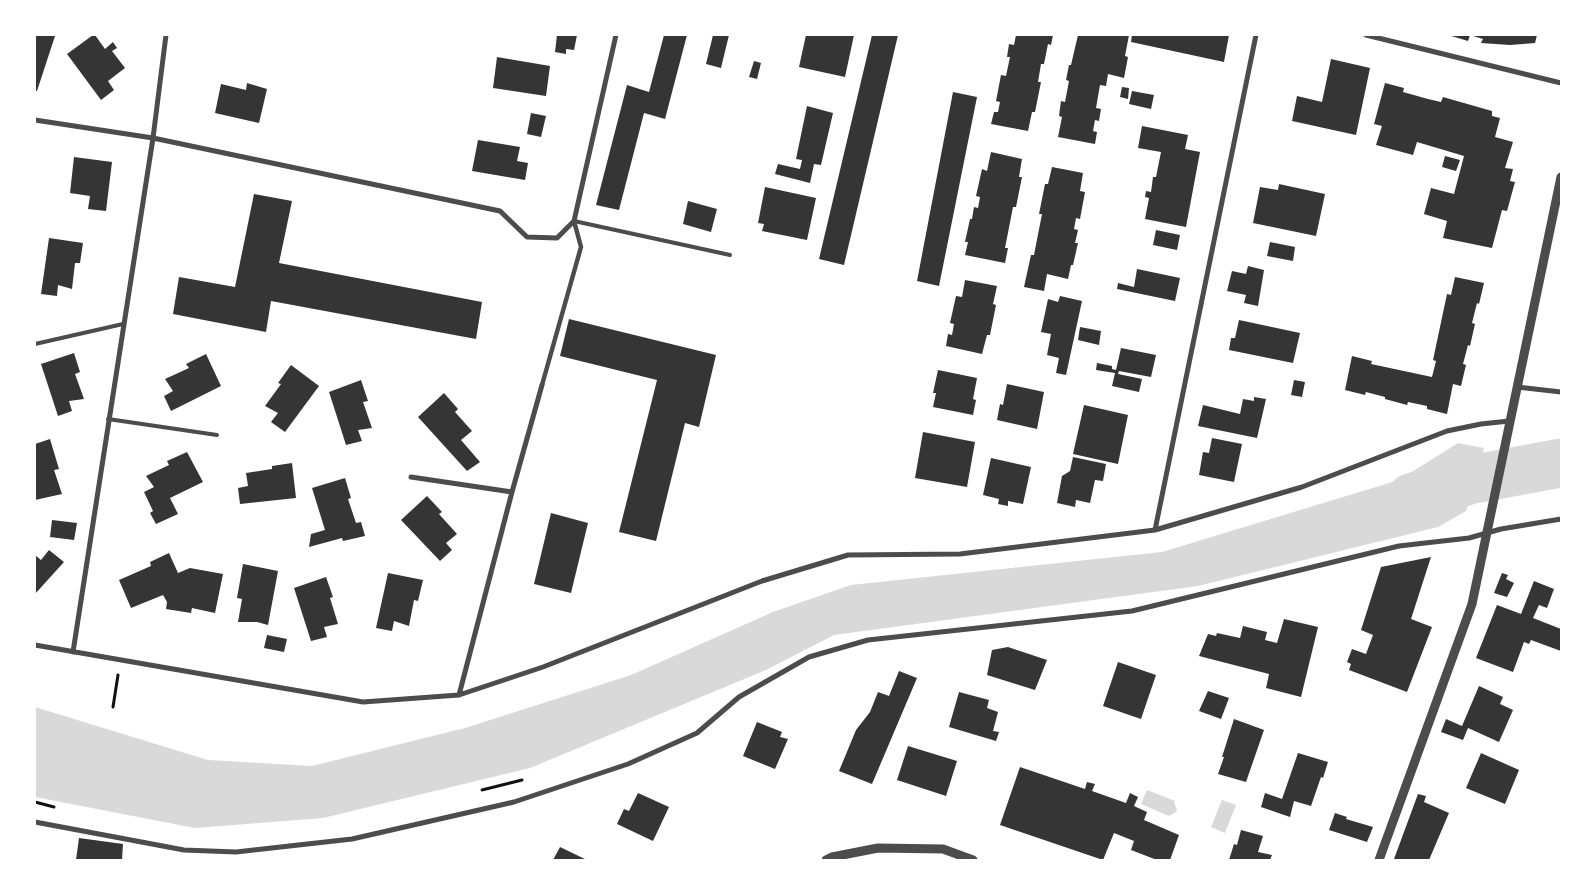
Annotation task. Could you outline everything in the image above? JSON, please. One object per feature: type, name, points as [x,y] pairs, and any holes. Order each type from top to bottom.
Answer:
[{"type":"street","points":[[73,652],[153,138],[166,35]]},
{"type":"street","points":[[459,695],[512,492],[580,247],[574,221],[616,35]]},
{"type":"street","points":[[1155,530],[1256,35]]},
{"type":"street","points":[[1366,35],[1561,83]]},
{"type":"street","points":[[35,120],[153,138],[500,211],[526,237],[557,238],[574,221]]},
{"type":"street","points":[[1379,860],[1472,604],[1561,177]]},
{"type":"street","points":[[1517,387],[1561,392]]},
{"type":"street","points":[[35,645],[363,702],[459,695],[543,667],[762,581],[848,555],[960,554],[1155,530],[1302,488],[1447,431],[1481,424],[1509,422]]},
{"type":"street","points":[[411,477],[512,492]]},
{"type":"street","points":[[35,822],[184,850],[236,852],[352,839],[514,802],[628,764],[697,733],[739,697],[809,657],[868,640],[1132,611],[1399,546],[1469,538],[1561,519]]},
{"type":"street","points":[[826,860],[832,856],[878,848],[943,849],[973,860]]},
{"type":"lane","points":[[574,221],[730,255]]},
{"type":"lane","points":[[35,344],[123,324]]},
{"type":"lane","points":[[108,419],[217,435]]},
{"type":"path","points":[[114,707],[120,659]]},
{"type":"path","points":[[476,792],[524,779]]},
{"type":"path","points":[[35,802],[63,809]]},
{"type":"shaded area","points":[[1458,443],[1484,448],[1466,511],[1438,527],[1198,586],[834,635],[766,670],[530,768],[323,818],[195,828],[35,797],[35,707],[208,760],[312,766],[465,728],[631,675],[773,612],[851,585],[1162,552],[1399,480]]},
{"type":"shaded area","points":[[1147,790],[1175,801],[1176,812],[1169,816],[1141,804]]},
{"type":"shaded area","points":[[1222,800],[1236,805],[1225,833],[1211,827]]},
{"type":"building","points":[[35,35],[55,36],[37,91],[35,91]]},
{"type":"building","points":[[95,35],[105,49],[113,42],[117,48],[112,51],[125,68],[108,81],[114,90],[101,100],[67,54]]},
{"type":"building","points":[[557,35],[577,35],[574,50],[566,49],[566,54],[555,52]]},
{"type":"building","points":[[664,35],[687,35],[665,119],[644,113],[619,210],[596,205],[627,85],[649,92]]},
{"type":"building","points":[[713,35],[729,35],[721,68],[706,64]]},
{"type":"building","points":[[806,35],[854,35],[845,77],[799,67]]},
{"type":"building","points":[[872,35],[898,35],[844,265],[819,259]]},
{"type":"building","points":[[1016,35],[1053,35],[1051,45],[1048,44],[1044,64],[1041,64],[1038,82],[1041,82],[1035,112],[1032,112],[1028,131],[991,124],[994,112],[998,112],[1000,102],[996,101],[1001,75],[1006,76],[1010,57],[1007,57],[1009,44],[1014,45]]},
{"type":"building","points":[[1078,35],[1129,35],[1125,56],[1128,57],[1124,78],[1108,74],[1106,86],[1100,85],[1096,108],[1101,109],[1099,121],[1095,120],[1093,131],[1097,132],[1095,144],[1058,137],[1062,117],[1059,116],[1061,101],[1065,102],[1069,81],[1066,80]]},
{"type":"building","points":[[1132,35],[1229,35],[1224,62],[1131,42]]},
{"type":"building","points":[[1448,35],[1470,35],[1468,41]]},
{"type":"building","points":[[1470,35],[1537,35],[1535,43],[1510,45],[1481,43],[1483,39]]},
{"type":"building","points":[[497,57],[550,66],[546,96],[493,88]]},
{"type":"building","points":[[1331,59],[1370,68],[1356,135],[1292,121],[1297,96],[1322,102]]},
{"type":"building","points":[[754,61],[761,63],[757,79],[749,77]]},
{"type":"building","points":[[247,83],[267,89],[259,123],[215,113],[221,84],[246,90]]},
{"type":"building","points":[[1385,83],[1404,88],[1403,92],[1428,99],[1441,102],[1443,97],[1492,111],[1492,116],[1500,118],[1495,137],[1513,142],[1505,168],[1513,169],[1510,181],[1515,182],[1507,211],[1502,210],[1492,248],[1443,238],[1447,221],[1424,214],[1431,188],[1454,194],[1464,156],[1417,142],[1413,155],[1376,145],[1382,126],[1374,124]]},
{"type":"building","points":[[1122,87],[1129,88],[1128,99],[1120,97]]},
{"type":"building","points":[[1132,91],[1154,95],[1151,109],[1129,104]]},
{"type":"building","points":[[953,92],[977,97],[939,286],[917,281]]},
{"type":"building","points":[[807,106],[833,113],[821,165],[814,164],[810,183],[775,174],[778,164],[800,169],[802,160],[796,159]]},
{"type":"building","points":[[531,113],[546,116],[541,137],[527,134]]},
{"type":"building","points":[[1142,126],[1188,135],[1185,149],[1200,152],[1186,227],[1145,219],[1149,198],[1145,197],[1146,191],[1151,192],[1153,177],[1156,177],[1161,152],[1138,148]]},
{"type":"building","points":[[478,140],[520,147],[517,161],[528,163],[525,180],[472,171]]},
{"type":"building","points":[[991,152],[1022,159],[1019,177],[1022,177],[1016,207],[1013,207],[1005,248],[1008,248],[1005,263],[965,255],[968,242],[965,242],[970,219],[972,219],[974,207],[978,208],[980,197],[976,196],[982,169],[987,171]]},
{"type":"building","points":[[1445,156],[1460,160],[1456,171],[1442,167]]},
{"type":"building","points":[[74,157],[112,162],[106,211],[88,209],[90,196],[70,193]]},
{"type":"building","points":[[1052,167],[1083,173],[1080,191],[1085,192],[1080,219],[1076,218],[1074,229],[1078,230],[1075,243],[1078,243],[1068,279],[1047,274],[1044,291],[1024,287],[1031,255],[1034,255],[1042,214],[1039,214],[1045,184],[1048,184]]},
{"type":"building","points":[[1279,184],[1325,194],[1316,236],[1253,223],[1260,187],[1278,190]]},
{"type":"building","points":[[765,187],[816,198],[807,240],[762,231],[764,224],[758,223]]},
{"type":"building","points":[[254,194],[292,201],[279,263],[482,302],[476,339],[271,301],[266,332],[173,314],[179,277],[235,287]]},
{"type":"building","points":[[688,201],[717,209],[711,232],[683,224]]},
{"type":"building","points":[[1156,230],[1180,235],[1177,250],[1153,245]]},
{"type":"building","points":[[49,238],[83,243],[80,263],[75,263],[72,289],[58,285],[57,296],[41,294]]},
{"type":"building","points":[[1270,242],[1295,247],[1293,261],[1267,256]]},
{"type":"building","points":[[1248,266],[1264,270],[1258,306],[1244,303],[1246,295],[1227,291],[1232,271],[1246,274]]},
{"type":"building","points":[[1137,269],[1180,278],[1175,301],[1117,289],[1118,283],[1134,287]]},
{"type":"building","points":[[1455,277],[1484,283],[1472,323],[1475,324],[1470,346],[1468,345],[1463,364],[1466,365],[1461,386],[1453,384],[1447,414],[1427,409],[1427,406],[1408,402],[1407,405],[1366,392],[1365,395],[1345,390],[1352,356],[1372,361],[1371,364],[1432,377],[1436,361],[1433,360],[1447,294],[1451,295]]},
{"type":"building","points":[[965,280],[997,286],[993,304],[996,305],[990,335],[987,335],[982,354],[946,346],[948,334],[952,335],[954,324],[950,323],[956,296],[962,297]]},
{"type":"building","points":[[1060,296],[1082,301],[1066,375],[1056,373],[1059,358],[1047,355],[1051,334],[1041,332],[1048,299],[1058,302]]},
{"type":"building","points":[[569,319],[716,355],[699,427],[685,423],[656,541],[619,532],[657,380],[560,356]]},
{"type":"building","points":[[1239,320],[1300,333],[1293,363],[1229,350],[1231,338],[1235,338]]},
{"type":"building","points":[[1080,327],[1101,331],[1099,345],[1078,340]]},
{"type":"building","points":[[1121,348],[1156,355],[1151,377],[1119,371],[1118,374],[1142,379],[1139,392],[1112,386],[1115,373],[1096,370],[1097,363],[1112,366],[1112,369],[1116,370]]},
{"type":"building","points":[[74,353],[80,372],[75,374],[84,399],[69,401],[72,411],[58,416],[41,364]]},
{"type":"building","points":[[206,354],[221,386],[171,411],[164,396],[173,391],[165,379],[189,368],[186,364]]},
{"type":"building","points":[[291,365],[319,386],[285,432],[271,422],[278,413],[265,406],[281,384],[278,383]]},
{"type":"building","points":[[938,370],[977,378],[973,399],[976,400],[973,415],[933,407],[936,393],[933,393]]},
{"type":"building","points":[[361,380],[368,401],[363,402],[372,428],[358,430],[362,441],[346,445],[329,392]]},
{"type":"building","points":[[1294,380],[1305,382],[1302,397],[1291,395]]},
{"type":"building","points":[[1007,384],[1044,392],[1037,429],[997,420],[1000,404],[1003,405]]},
{"type":"building","points":[[444,393],[458,409],[455,412],[472,431],[461,440],[480,462],[467,471],[418,417]]},
{"type":"building","points":[[1254,397],[1266,399],[1257,438],[1198,426],[1203,405],[1240,414],[1243,399],[1254,401]]},
{"type":"building","points":[[1084,405],[1128,415],[1118,464],[1073,454]]},
{"type":"building","points":[[923,432],[975,442],[967,487],[915,478]]},
{"type":"building","points":[[1212,438],[1242,444],[1234,482],[1199,475],[1203,452],[1209,453]]},
{"type":"building","points":[[50,439],[59,469],[54,470],[62,494],[35,500],[35,444]]},
{"type":"building","points":[[187,452],[203,482],[170,498],[178,514],[156,524],[150,513],[153,511],[144,492],[154,487],[146,476],[169,465],[167,461]]},
{"type":"building","points":[[1073,457],[1106,464],[1103,481],[1095,480],[1090,503],[1076,500],[1075,507],[1057,503],[1062,476],[1070,471]]},
{"type":"building","points":[[991,458],[1031,467],[1023,504],[1008,501],[1008,506],[998,504],[999,499],[983,495]]},
{"type":"building","points":[[292,463],[296,498],[240,504],[238,488],[248,486],[246,473],[272,469],[272,466]]},
{"type":"building","points":[[345,478],[351,498],[348,499],[356,523],[361,522],[365,536],[343,541],[342,538],[309,547],[311,534],[325,530],[312,488]]},
{"type":"building","points":[[427,496],[442,512],[439,514],[457,534],[446,543],[452,550],[440,561],[401,520]]},
{"type":"building","points":[[551,513],[588,523],[571,593],[534,584]]},
{"type":"building","points":[[52,520],[77,523],[74,540],[50,537]]},
{"type":"building","points":[[49,550],[64,562],[35,594],[35,555],[41,560]]},
{"type":"building","points":[[169,553],[178,573],[190,568],[223,574],[215,613],[192,608],[191,613],[166,609],[167,602],[163,595],[131,608],[119,580],[151,566],[150,562]]},
{"type":"building","points":[[1431,557],[1411,619],[1432,627],[1407,692],[1349,670],[1351,664],[1347,662],[1352,649],[1366,654],[1373,635],[1361,630],[1381,567]]},
{"type":"building","points":[[243,564],[278,571],[268,625],[257,622],[238,622],[242,599],[237,598]]},
{"type":"building","points":[[388,573],[423,580],[418,601],[414,600],[409,626],[394,621],[392,631],[376,628]]},
{"type":"building","points":[[1502,573],[1508,575],[1506,579],[1514,583],[1507,597],[1494,593]]},
{"type":"building","points":[[326,577],[333,597],[330,598],[338,624],[324,627],[327,637],[311,641],[294,588]]},
{"type":"building","points":[[1534,581],[1554,589],[1547,608],[1539,605],[1533,618],[1561,629],[1561,651],[1531,640],[1529,644],[1524,642],[1513,672],[1476,658],[1497,605],[1521,614]]},
{"type":"building","points":[[1284,619],[1318,627],[1301,697],[1266,688],[1269,674],[1199,656],[1208,634],[1216,636],[1217,633],[1240,638],[1243,626],[1267,632],[1265,640],[1277,643]]},
{"type":"building","points":[[267,635],[287,639],[284,652],[264,648]]},
{"type":"building","points":[[1008,647],[1047,660],[1035,690],[987,675],[992,650]]},
{"type":"building","points":[[1118,662],[1156,675],[1141,719],[1103,706]]},
{"type":"building","points":[[899,671],[917,678],[872,784],[839,771],[856,730],[870,712],[878,692],[889,696]]},
{"type":"building","points":[[1479,686],[1503,697],[1500,704],[1513,710],[1499,742],[1468,728],[1463,740],[1441,732],[1446,719],[1462,726]]},
{"type":"building","points":[[1208,691],[1229,698],[1221,719],[1199,711]]},
{"type":"building","points":[[959,692],[989,700],[987,708],[998,712],[993,731],[999,732],[996,741],[949,727]]},
{"type":"building","points":[[1234,719],[1264,730],[1246,782],[1218,774]]},
{"type":"building","points":[[757,722],[782,732],[780,737],[788,739],[775,769],[743,756]]},
{"type":"building","points":[[908,746],[957,761],[946,796],[897,780]]},
{"type":"building","points":[[1298,753],[1328,762],[1311,806],[1294,801],[1290,817],[1261,807],[1265,793],[1282,799]]},
{"type":"building","points":[[1481,753],[1519,770],[1505,804],[1466,788]]},
{"type":"building","points":[[1020,767],[1085,789],[1087,782],[1095,784],[1092,791],[1126,803],[1130,793],[1138,797],[1134,806],[1147,812],[1144,820],[1179,835],[1170,860],[1157,860],[1131,850],[1134,841],[1114,833],[1103,860],[1000,825]]},
{"type":"building","points":[[638,793],[669,807],[653,841],[617,824],[624,809],[629,811]]},
{"type":"building","points":[[1418,794],[1426,796],[1424,802],[1449,813],[1429,860],[1396,860],[1394,859]]},
{"type":"building","points":[[1335,813],[1347,817],[1346,819],[1373,827],[1367,842],[1329,830]]},
{"type":"building","points":[[1241,830],[1263,836],[1258,852],[1272,855],[1270,860],[1229,860],[1234,844],[1237,845]]},
{"type":"building","points":[[79,838],[123,844],[122,860],[76,860]]},
{"type":"building","points":[[560,847],[587,860],[553,860]]},
{"type":"waterway","points":[[1411,498],[1469,480],[1561,463]]}]
